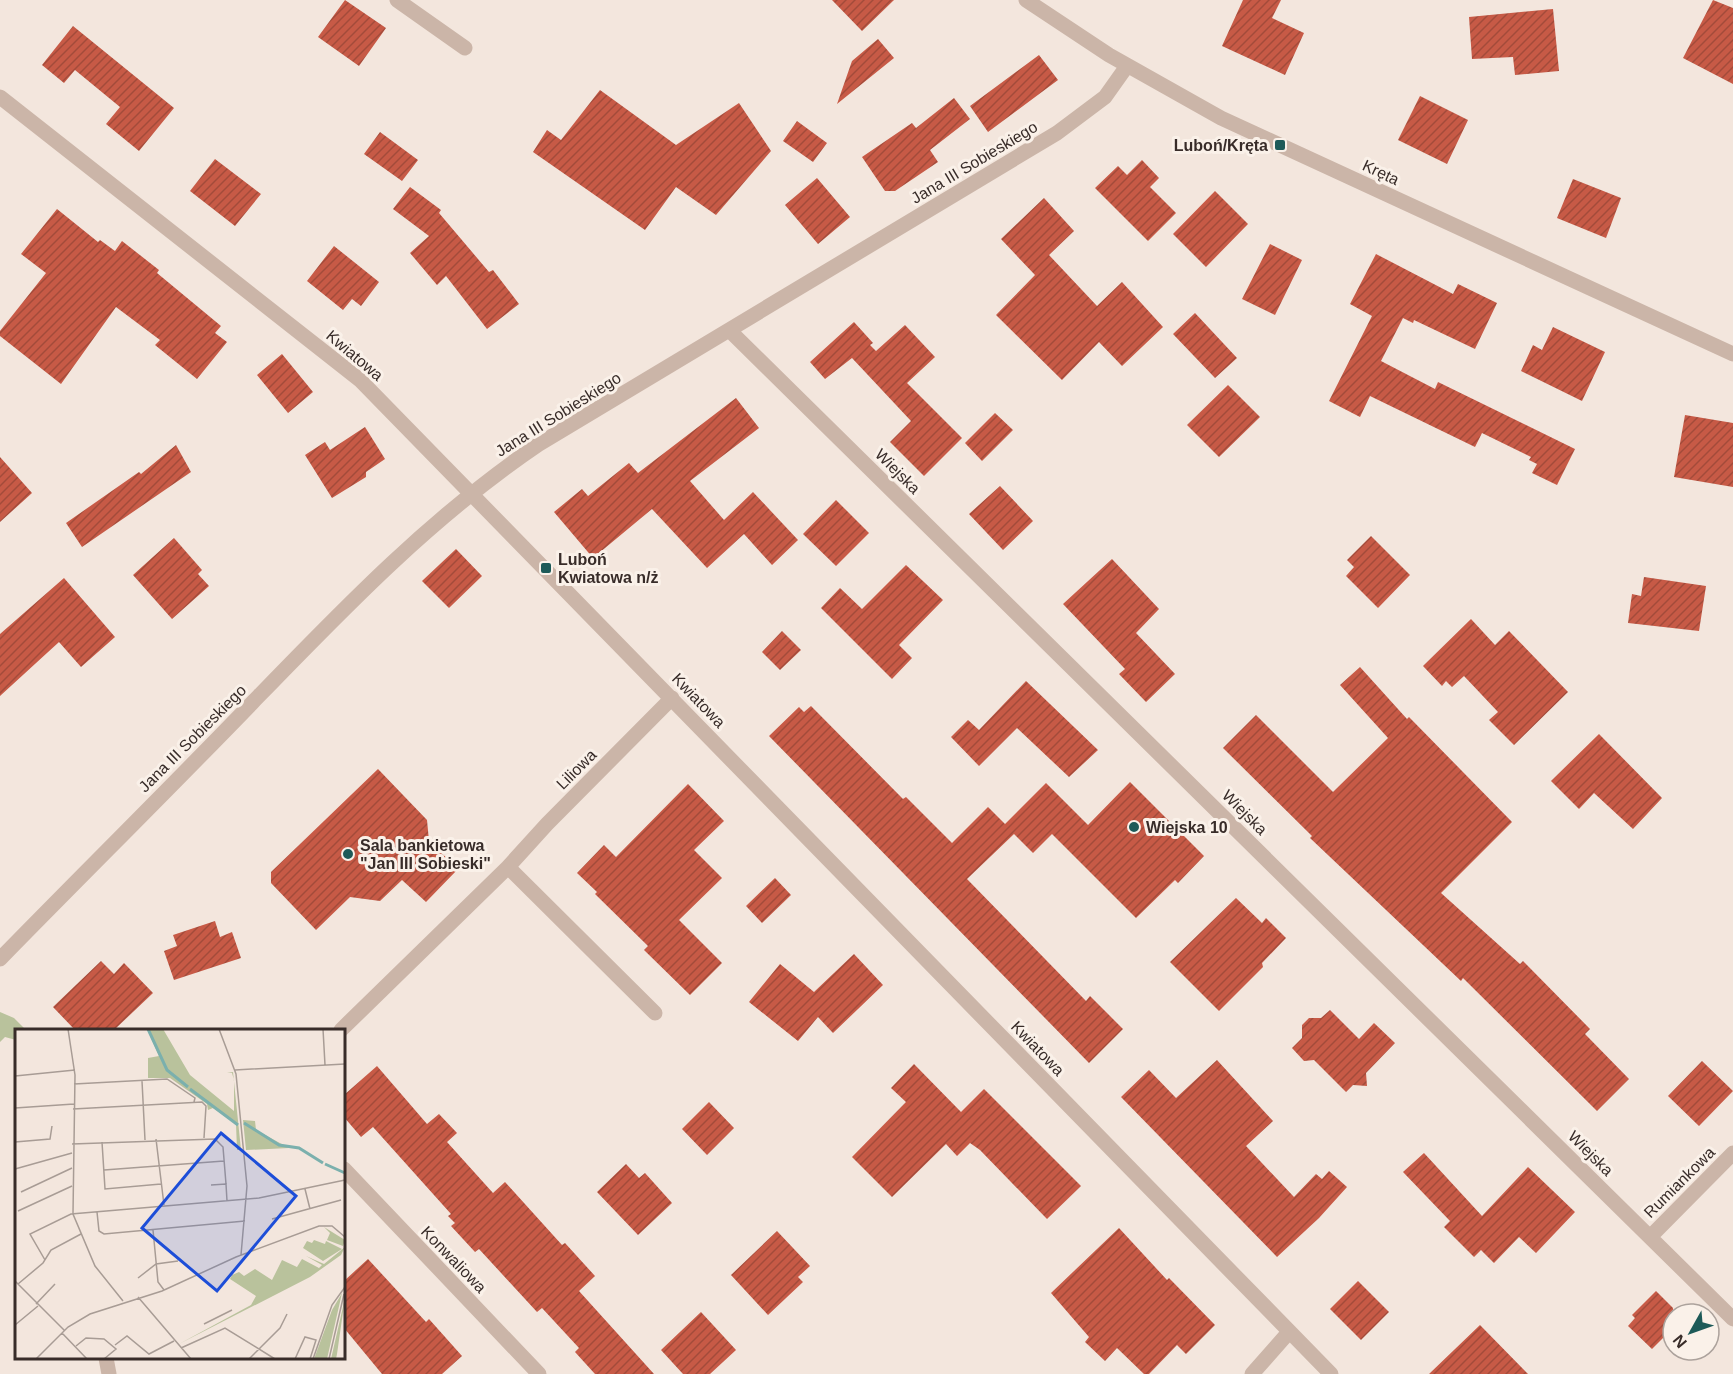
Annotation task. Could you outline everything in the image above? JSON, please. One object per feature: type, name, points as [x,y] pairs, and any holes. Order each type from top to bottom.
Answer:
[{"type":"street","points":[[397,0],[465,48]]},
{"type":"street","name":"Kręta","points":[[1026,0],[1127,66],[1221,118],[1733,354]]},
{"type":"street","name":"Jana III Sobieskiego","points":[[0,959],[330,622],[394,560],[471,493],[538,444],[730,331],[1076,121],[1105,97],[1127,66]]},
{"type":"street","name":"Kwiatowa","points":[[0,97],[360,380],[1331,1374]]},
{"type":"street","name":"Wiejska","points":[[730,331],[1733,1319]]},
{"type":"street","name":"Liliowa","points":[[342,1029],[508,867],[547,824],[672,698]]},
{"type":"street","points":[[508,867],[655,1013]]},
{"type":"street","name":"Rumiankowa","points":[[1650,1237],[1733,1153]]},
{"type":"street","name":"Konwaliowa","points":[[345,1170],[539,1374]]},
{"type":"street","points":[[1252,1374],[1290,1332]]},
{"type":"street","points":[[106,1359],[109,1374]]},
{"type":"green space","points":[[0,1012],[14,1018],[25,1029],[15,1029],[15,1040],[5,1037],[0,1042]]},
{"type":"building","points":[[345,0],[386,28],[359,66],[318,37]]},
{"type":"building","points":[[832,0],[894,0],[862,31]]},
{"type":"building","points":[[1243,0],[1281,0],[1272,18],[1304,33],[1285,75],[1222,46]]},
{"type":"building","points":[[1713,0],[1733,8],[1733,84],[1683,58]]},
{"type":"building","points":[[1553,9],[1559,71],[1515,75],[1513,57],[1472,59],[1469,17]]},
{"type":"building","points":[[73,26],[174,108],[139,151],[106,124],[120,107],[75,70],[64,83],[42,65]]},
{"type":"building","points":[[878,39],[894,58],[837,104],[852,61]]},
{"type":"building","points":[[1039,55],[1058,80],[988,132],[970,106]]},
{"type":"building","points":[[600,90],[676,145],[739,103],[771,151],[716,215],[676,187],[645,230],[533,152],[547,130],[561,140]]},
{"type":"building","points":[[1420,96],[1468,120],[1447,164],[1398,140]]},
{"type":"building","points":[[954,98],[970,119],[930,150],[938,162],[895,191],[885,191],[862,157],[912,123],[916,128]]},
{"type":"building","points":[[797,121],[827,143],[813,162],[783,141]]},
{"type":"building","points":[[380,132],[418,160],[402,181],[364,154]]},
{"type":"building","points":[[215,159],[261,194],[235,226],[190,191]]},
{"type":"building","points":[[1142,160],[1159,178],[1150,187],[1176,213],[1148,241],[1095,188],[1118,166],[1127,175]]},
{"type":"building","points":[[817,178],[850,217],[818,244],[785,205]]},
{"type":"building","points":[[1573,179],[1621,198],[1606,238],[1557,218]]},
{"type":"building","points":[[410,187],[441,210],[439,213],[489,272],[493,270],[519,304],[487,329],[446,276],[437,285],[410,253],[429,236],[393,209]]},
{"type":"building","points":[[1215,191],[1248,224],[1206,267],[1173,234]]},
{"type":"building","points":[[1044,198],[1074,231],[1049,255],[1097,306],[1122,282],[1163,327],[1122,366],[1099,342],[1062,380],[996,315],[1035,275],[1001,239]]},
{"type":"building","points":[[57,209],[98,242],[100,240],[115,251],[122,241],[159,270],[157,273],[221,326],[215,333],[227,342],[197,379],[155,345],[160,340],[116,307],[61,384],[0,336],[0,331],[46,273],[21,254]]},
{"type":"building","points":[[1270,244],[1302,260],[1275,315],[1242,299]]},
{"type":"building","points":[[334,246],[379,282],[361,306],[352,299],[343,310],[307,281]]},
{"type":"building","points":[[1376,254],[1453,294],[1458,284],[1497,303],[1475,349],[1414,320],[1413,323],[1403,318],[1381,361],[1435,389],[1438,382],[1575,449],[1557,485],[1532,473],[1537,464],[1529,460],[1531,457],[1482,433],[1475,447],[1370,396],[1360,417],[1329,401],[1372,316],[1350,304]]},
{"type":"building","points":[[1195,313],[1237,358],[1215,378],[1173,334]]},
{"type":"building","points":[[854,322],[873,343],[870,345],[876,351],[905,325],[935,357],[907,383],[962,438],[924,476],[890,442],[911,421],[852,358],[825,379],[810,362]]},
{"type":"building","points":[[1553,327],[1605,352],[1582,401],[1521,371],[1533,345],[1542,350]]},
{"type":"building","points":[[282,354],[313,392],[288,413],[257,375]]},
{"type":"building","points":[[1228,385],[1260,417],[1219,457],[1187,425]]},
{"type":"building","points":[[736,398],[759,428],[690,481],[724,520],[753,492],[798,540],[772,565],[744,534],[707,568],[652,509],[593,558],[554,512],[582,489],[588,496],[629,463],[638,473]]},
{"type":"building","points":[[995,413],[1013,430],[982,461],[965,443]]},
{"type":"building","points":[[1685,415],[1733,423],[1733,487],[1674,477]]},
{"type":"building","points":[[365,427],[385,459],[366,472],[366,477],[332,498],[305,455],[325,442],[330,450]]},
{"type":"building","points":[[176,445],[191,472],[82,547],[66,523],[139,472],[141,474]]},
{"type":"building","points":[[0,457],[32,493],[0,522]]},
{"type":"building","points":[[1000,486],[1033,521],[1003,550],[969,514]]},
{"type":"building","points":[[836,500],[869,533],[836,566],[803,534]]},
{"type":"building","points":[[1371,536],[1410,575],[1378,608],[1346,576],[1354,567],[1347,560]]},
{"type":"building","points":[[174,538],[202,570],[198,574],[209,586],[172,619],[133,575]]},
{"type":"building","points":[[456,549],[482,576],[449,608],[422,581]]},
{"type":"building","points":[[1112,559],[1159,609],[1136,633],[1175,674],[1146,702],[1119,674],[1125,669],[1063,604]]},
{"type":"building","points":[[906,565],[943,600],[899,645],[912,658],[892,679],[821,608],[840,588],[862,609]]},
{"type":"building","points":[[1644,577],[1706,586],[1699,631],[1628,623],[1632,594],[1641,596]]},
{"type":"building","points":[[64,578],[115,637],[81,667],[59,642],[0,696],[0,634]]},
{"type":"building","points":[[1471,619],[1495,645],[1509,631],[1568,692],[1514,745],[1489,720],[1498,712],[1464,676],[1452,687],[1446,681],[1442,686],[1423,666]]},
{"type":"building","points":[[782,631],[801,650],[780,670],[762,652]]},
{"type":"building","points":[[1360,667],[1407,719],[1409,717],[1512,822],[1441,893],[1520,964],[1523,961],[1590,1029],[1585,1034],[1629,1079],[1597,1111],[1463,978],[1461,981],[1310,838],[1312,836],[1223,748],[1256,715],[1333,792],[1388,738],[1340,685]]},
{"type":"building","points":[[1026,681],[1098,750],[1069,777],[1017,728],[979,766],[951,737],[968,720],[979,730]]},
{"type":"building","points":[[811,706],[903,799],[906,797],[952,843],[988,807],[1005,824],[1046,783],[1088,825],[1130,782],[1204,856],[1178,883],[1175,880],[1136,918],[1052,834],[1033,853],[1014,834],[967,879],[1086,1001],[1090,996],[1123,1029],[1089,1063],[769,736],[799,707],[804,712]]},
{"type":"building","points":[[1599,734],[1662,798],[1633,829],[1594,793],[1579,809],[1551,781]]},
{"type":"building","name":"Sala bankietowa \"Jan III Sobieski\"","points":[[378,769],[427,820],[429,841],[458,869],[426,902],[402,880],[380,901],[350,897],[316,930],[271,883],[271,872]]},
{"type":"building","points":[[688,784],[724,821],[694,850],[722,878],[679,920],[722,963],[690,995],[644,950],[648,946],[577,873],[604,845],[616,857]]},
{"type":"building","points":[[775,878],[791,895],[762,923],[746,906]]},
{"type":"building","points":[[1236,898],[1262,923],[1266,918],[1286,938],[1262,963],[1263,967],[1219,1011],[1170,962]]},
{"type":"building","points":[[215,921],[220,937],[232,932],[241,958],[174,980],[164,951],[177,946],[173,935]]},
{"type":"building","points":[[854,954],[883,985],[833,1033],[818,1017],[798,1041],[749,1002],[780,964],[814,992]]},
{"type":"building","points":[[101,961],[114,974],[124,963],[153,993],[115,1029],[74,1029],[53,1007]]},
{"type":"building","points":[[1330,1010],[1359,1039],[1374,1023],[1395,1043],[1366,1073],[1367,1086],[1353,1085],[1346,1092],[1314,1060],[1304,1061],[1292,1048],[1302,1038],[1302,1025],[1309,1018],[1321,1018]]},
{"type":"building","points":[[1217,1060],[1273,1121],[1246,1146],[1294,1197],[1316,1174],[1322,1179],[1329,1171],[1347,1187],[1319,1218],[1277,1257],[1121,1097],[1149,1070],[1176,1098]]},
{"type":"building","points":[[1702,1061],[1733,1091],[1699,1126],[1668,1096]]},
{"type":"building","points":[[914,1064],[961,1112],[984,1089],[1081,1186],[1047,1219],[980,1150],[970,1143],[957,1156],[946,1144],[892,1197],[852,1157],[906,1102],[891,1088]]},
{"type":"building","points":[[377,1066],[427,1124],[439,1114],[457,1133],[447,1142],[493,1193],[505,1182],[562,1245],[565,1243],[595,1276],[579,1291],[654,1374],[595,1374],[575,1352],[579,1348],[542,1308],[537,1312],[479,1249],[475,1252],[451,1226],[455,1223],[448,1216],[451,1214],[373,1127],[361,1137],[345,1118],[345,1094]]},
{"type":"building","points":[[709,1102],[734,1128],[707,1155],[682,1129]]},
{"type":"building","points":[[1424,1153],[1482,1216],[1528,1167],[1575,1212],[1536,1253],[1519,1237],[1494,1263],[1481,1250],[1474,1257],[1444,1227],[1450,1221],[1403,1172]]},
{"type":"building","points":[[626,1164],[639,1178],[645,1173],[672,1203],[638,1235],[597,1192]]},
{"type":"building","points":[[1119,1228],[1167,1280],[1169,1278],[1215,1325],[1186,1354],[1177,1345],[1149,1374],[1144,1374],[1117,1348],[1105,1361],[1085,1342],[1089,1337],[1051,1293]]},
{"type":"building","points":[[777,1231],[810,1266],[798,1277],[803,1282],[768,1315],[731,1275]]},
{"type":"building","points":[[368,1259],[426,1322],[429,1319],[462,1356],[442,1374],[382,1374],[345,1329],[345,1280]]},
{"type":"building","points":[[1358,1281],[1389,1312],[1361,1340],[1330,1309]]},
{"type":"building","points":[[1656,1291],[1667,1302],[1661,1302],[1661,1340],[1652,1349],[1628,1326],[1635,1318],[1632,1315]]},
{"type":"building","points":[[701,1312],[736,1350],[710,1374],[683,1374],[661,1350]]},
{"type":"building","points":[[1480,1325],[1528,1374],[1429,1374]]},
{"type":"place","name":"Luboń/Kręta","points":[[1280,145]]},
{"type":"place","name":"Luboń Kwiatowa n/ż","points":[[546,568]]},
{"type":"place","name":"Wiejska 10","points":[[1134,827]]},
{"type":"place","name":"Sala bankietowa \"Jan III Sobieski\"","points":[[348,854]]}]
